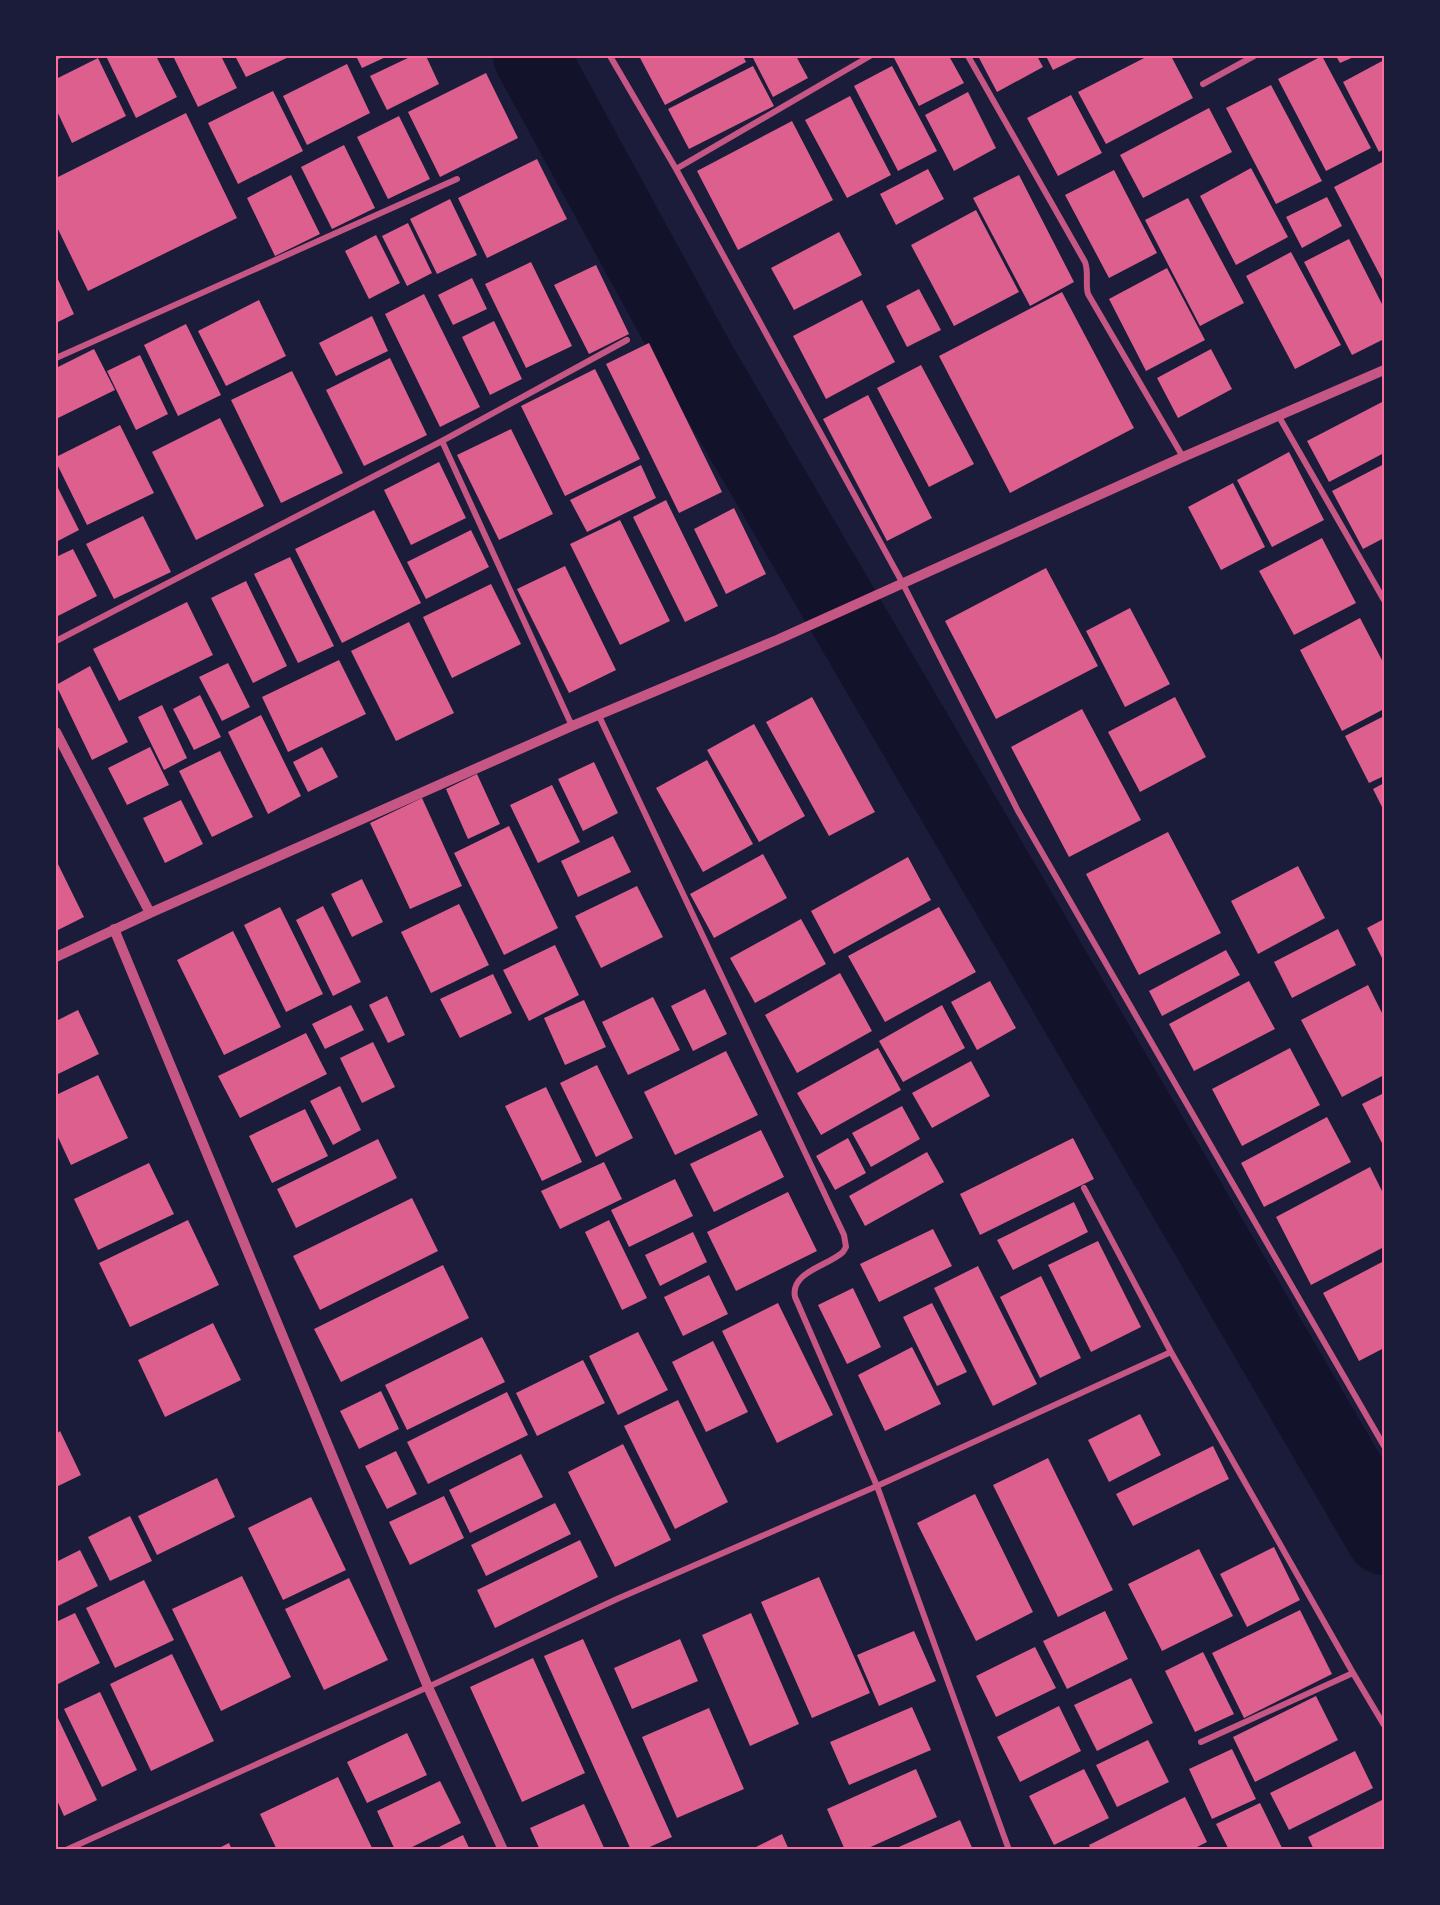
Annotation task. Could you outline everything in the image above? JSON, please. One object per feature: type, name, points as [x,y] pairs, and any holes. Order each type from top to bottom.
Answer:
[{"type":"street","points":[[610,56],[676,169],[1018,811],[1384,1446]]},
{"type":"street","points":[[676,169],[870,56]]},
{"type":"street","points":[[968,56],[1085,262],[1088,294],[1183,457]]},
{"type":"street","points":[[1203,84],[1254,56]]},
{"type":"street","points":[[56,358],[458,179]]},
{"type":"street","points":[[56,641],[442,441],[627,340]]},
{"type":"street","points":[[56,957],[114,929],[572,726],[777,640],[1183,457],[1384,370]]},
{"type":"street","points":[[1278,415],[1384,600]]},
{"type":"street","points":[[442,441],[572,726]]},
{"type":"street","points":[[599,716],[844,1235],[846,1247],[843,1252],[798,1280],[793,1290],[877,1486],[1010,1850]]},
{"type":"street","points":[[56,732],[150,913]]},
{"type":"street","points":[[114,929],[428,1687],[502,1850]]},
{"type":"street","points":[[1084,1188],[1171,1352],[1384,1725]]},
{"type":"street","points":[[66,1850],[428,1687],[616,1599],[877,1486],[1171,1352]]},
{"type":"street","points":[[1201,1742],[1353,1673]]},
{"type":"building","points":[[106,56],[156,56],[177,97],[136,118]]},
{"type":"building","points":[[173,56],[221,56],[237,88],[198,107]]},
{"type":"building","points":[[235,56],[291,56],[246,77]]},
{"type":"building","points":[[356,56],[388,56],[362,68]]},
{"type":"building","points":[[412,56],[426,56],[439,84],[387,110],[370,76]]},
{"type":"building","points":[[639,56],[743,56],[746,62],[665,105]]},
{"type":"building","points":[[752,56],[796,56],[808,78],[773,97]]},
{"type":"building","points":[[893,56],[949,56],[964,83],[919,106]]},
{"type":"building","points":[[978,56],[1037,56],[1043,67],[997,92]]},
{"type":"building","points":[[1046,56],[1081,56],[1053,70]]},
{"type":"building","points":[[1148,56],[1171,56],[1193,98],[1106,144],[1078,92]]},
{"type":"building","points":[[1322,56],[1371,148],[1326,171],[1278,79]]},
{"type":"building","points":[[1336,56],[1356,56],[1340,63]]},
{"type":"building","points":[[98,58],[126,116],[72,143],[56,109],[56,79]]},
{"type":"building","points":[[1384,60],[1384,149],[1379,152],[1343,82]]},
{"type":"building","points":[[347,64],[370,113],[307,145],[283,96]]},
{"type":"building","points":[[753,66],[774,106],[689,149],[668,109]]},
{"type":"building","points":[[892,66],[937,151],[898,171],[854,86]]},
{"type":"building","points":[[486,73],[518,138],[440,177],[408,112]]},
{"type":"building","points":[[1271,85],[1322,181],[1276,204],[1226,108]]},
{"type":"building","points":[[273,91],[303,151],[238,184],[208,123]]},
{"type":"building","points":[[968,92],[996,148],[954,171],[925,115]]},
{"type":"building","points":[[1071,95],[1102,153],[1058,176],[1027,118]]},
{"type":"building","points":[[850,96],[891,175],[847,198],[805,120]]},
{"type":"building","points":[[1209,108],[1232,152],[1143,198],[1120,155]]},
{"type":"building","points":[[186,113],[237,218],[88,291],[56,225],[56,178]]},
{"type":"building","points":[[399,116],[430,179],[388,199],[357,137]]},
{"type":"building","points":[[792,121],[833,200],[738,250],[697,171]]},
{"type":"building","points":[[344,145],[375,208],[332,229],[301,167]]},
{"type":"building","points":[[537,159],[567,219],[487,258],[458,198]]},
{"type":"building","points":[[1384,161],[1384,283],[1334,187]]},
{"type":"building","points":[[1251,168],[1288,237],[1236,265],[1200,196]]},
{"type":"building","points":[[928,169],[944,199],[896,225],[880,194]]},
{"type":"building","points":[[1114,170],[1157,253],[1109,278],[1065,195]]},
{"type":"building","points":[[291,175],[320,234],[275,256],[247,198]]},
{"type":"building","points":[[1019,175],[1074,282],[1030,306],[973,198]]},
{"type":"building","points":[[1327,197],[1342,226],[1302,248],[1286,217]]},
{"type":"building","points":[[1188,198],[1244,303],[1200,326],[1145,220]]},
{"type":"building","points":[[450,199],[477,255],[437,274],[410,219]]},
{"type":"building","points":[[976,210],[1019,292],[954,326],[911,245]]},
{"type":"building","points":[[408,223],[432,273],[407,286],[382,236]]},
{"type":"building","points":[[839,232],[862,275],[794,310],[771,268]]},
{"type":"building","points":[[376,235],[400,283],[369,299],[345,251]]},
{"type":"building","points":[[1349,239],[1384,308],[1384,339],[1352,355],[1304,262]]},
{"type":"building","points":[[1291,252],[1341,345],[1295,369],[1246,276]]},
{"type":"building","points":[[531,262],[572,346],[526,368],[485,284]]},
{"type":"building","points":[[596,265],[629,334],[589,354],[554,285]]},
{"type":"building","points":[[1167,268],[1205,340],[1146,371],[1109,299]]},
{"type":"building","points":[[56,275],[74,314],[56,323]]},
{"type":"building","points":[[472,278],[487,309],[453,325],[438,295]]},
{"type":"building","points":[[919,289],[941,330],[907,347],[886,306]]},
{"type":"building","points":[[1062,292],[1134,428],[1010,493],[939,356]]},
{"type":"building","points":[[424,294],[480,407],[440,427],[385,314]]},
{"type":"building","points":[[259,300],[286,356],[226,386],[198,331]]},
{"type":"building","points":[[862,300],[895,362],[826,399],[793,336]]},
{"type":"building","points":[[372,316],[388,351],[336,376],[319,343]]},
{"type":"building","points":[[494,321],[522,379],[490,395],[462,337]]},
{"type":"building","points":[[186,324],[221,395],[178,416],[144,345]]},
{"type":"building","points":[[649,343],[722,492],[679,513],[606,364]]},
{"type":"building","points":[[94,349],[115,390],[56,419],[56,368]]},
{"type":"building","points":[[1211,349],[1232,389],[1178,418],[1157,378]]},
{"type":"building","points":[[140,355],[168,414],[136,430],[107,371]]},
{"type":"building","points":[[390,358],[427,435],[364,466],[326,390]]},
{"type":"building","points":[[921,365],[974,464],[929,487],[877,388]]},
{"type":"building","points":[[595,369],[640,459],[565,496],[521,406]]},
{"type":"building","points":[[292,371],[343,473],[281,503],[231,400]]},
{"type":"building","points":[[868,395],[932,518],[887,541],[823,419]]},
{"type":"building","points":[[1384,401],[1384,453],[1329,482],[1307,441]]},
{"type":"building","points":[[220,418],[264,506],[196,540],[152,452]]},
{"type":"building","points":[[120,425],[154,493],[87,525],[56,462],[56,457]]},
{"type":"building","points":[[511,429],[553,514],[499,540],[457,455]]},
{"type":"building","points":[[1289,452],[1324,520],[1272,547],[1237,480]]},
{"type":"building","points":[[439,462],[466,518],[411,545],[384,490]]},
{"type":"building","points":[[1384,464],[1384,538],[1363,549],[1332,491]]},
{"type":"building","points":[[641,465],[656,498],[587,532],[570,500]]},
{"type":"building","points":[[1233,483],[1265,547],[1221,570],[1188,507]]},
{"type":"building","points":[[56,484],[79,530],[56,542]]},
{"type":"building","points":[[666,500],[718,606],[685,622],[633,517]]},
{"type":"building","points":[[734,508],[766,574],[726,594],[694,529]]},
{"type":"building","points":[[374,510],[421,603],[342,643],[295,549]]},
{"type":"building","points":[[143,516],[171,572],[114,599],[86,544]]},
{"type":"building","points":[[620,520],[670,621],[620,645],[570,544]]},
{"type":"building","points":[[471,530],[489,567],[426,599],[407,562]]},
{"type":"building","points":[[1322,538],[1356,603],[1294,635],[1259,571]]},
{"type":"building","points":[[73,549],[97,596],[56,617],[56,557]]},
{"type":"building","points":[[290,557],[334,646],[298,663],[254,574]]},
{"type":"building","points":[[565,566],[616,670],[569,693],[517,589]]},
{"type":"building","points":[[1046,568],[1098,666],[996,719],[945,621]]},
{"type":"building","points":[[246,581],[287,666],[253,683],[211,598]]},
{"type":"building","points":[[491,584],[521,644],[452,678],[423,617]]},
{"type":"building","points":[[187,602],[213,655],[119,701],[93,649]]},
{"type":"building","points":[[1130,608],[1170,684],[1125,707],[1086,631]]},
{"type":"building","points":[[1360,618],[1384,664],[1384,709],[1342,731],[1300,650]]},
{"type":"building","points":[[409,622],[454,713],[396,741],[351,651]]},
{"type":"building","points":[[339,660],[366,714],[288,752],[262,697]]},
{"type":"building","points":[[228,663],[250,707],[222,721],[199,677]]},
{"type":"building","points":[[90,666],[128,742],[92,760],[56,685]]},
{"type":"building","points":[[200,695],[221,737],[194,750],[173,709]]},
{"type":"building","points":[[812,697],[875,812],[829,836],[766,722]]},
{"type":"building","points":[[1175,697],[1206,757],[1140,792],[1108,732]]},
{"type":"building","points":[[162,705],[187,758],[164,770],[138,717]]},
{"type":"building","points":[[1082,709],[1141,820],[1069,857],[1011,747]]},
{"type":"building","points":[[261,715],[301,796],[268,814],[228,732]]},
{"type":"building","points":[[1384,716],[1384,776],[1369,783],[1345,736]]},
{"type":"building","points":[[754,724],[805,816],[759,842],[707,750]]},
{"type":"building","points":[[150,747],[169,785],[127,805],[108,768]]},
{"type":"building","points":[[322,747],[338,777],[308,792],[293,762]]},
{"type":"building","points":[[220,751],[253,817],[212,837],[179,771]]},
{"type":"building","points":[[707,760],[753,844],[703,872],[656,788]]},
{"type":"building","points":[[594,762],[618,813],[583,831],[558,779]]},
{"type":"building","points":[[477,774],[500,824],[468,839],[446,789]]},
{"type":"building","points":[[1384,783],[1384,811],[1373,789]]},
{"type":"building","points":[[552,785],[580,842],[538,863],[510,805]]},
{"type":"building","points":[[422,798],[462,886],[410,909],[370,823]]},
{"type":"building","points":[[181,800],[203,844],[165,863],[143,818]]},
{"type":"building","points":[[509,826],[558,928],[504,955],[454,853]]},
{"type":"building","points":[[1168,832],[1221,933],[1139,975],[1086,874]]},
{"type":"building","points":[[613,836],[631,872],[578,897],[561,861]]},
{"type":"building","points":[[763,854],[787,898],[714,938],[690,894]]},
{"type":"building","points":[[908,857],[931,900],[834,954],[811,911]]},
{"type":"building","points":[[56,860],[84,917],[56,931]]},
{"type":"building","points":[[1298,866],[1325,918],[1258,954],[1231,901]]},
{"type":"building","points":[[362,879],[383,922],[352,937],[331,894]]},
{"type":"building","points":[[637,886],[663,937],[601,968],[575,916]]},
{"type":"building","points":[[459,904],[489,965],[431,993],[401,932]]},
{"type":"building","points":[[323,906],[361,982],[333,996],[296,920]]},
{"type":"building","points":[[280,907],[323,994],[286,1012],[244,925]]},
{"type":"building","points":[[939,907],[976,972],[885,1022],[848,956]]},
{"type":"building","points":[[801,919],[826,964],[755,1003],[730,958]]},
{"type":"building","points":[[1384,919],[1384,962],[1367,928]]},
{"type":"building","points":[[1338,929],[1356,965],[1292,998],[1274,962]]},
{"type":"building","points":[[233,931],[281,1027],[224,1055],[177,960]]},
{"type":"building","points":[[555,945],[579,995],[529,1021],[503,970]]},
{"type":"building","points":[[1226,950],[1240,975],[1162,1016],[1149,991]]},
{"type":"building","points":[[840,973],[872,1031],[797,1073],[765,1015]]},
{"type":"building","points":[[493,974],[512,1013],[460,1038],[440,999]]},
{"type":"building","points":[[990,981],[1016,1028],[977,1050],[951,1002]]},
{"type":"building","points":[[1249,981],[1275,1029],[1194,1071],[1169,1024]]},
{"type":"building","points":[[1368,985],[1384,1017],[1384,1075],[1342,1097],[1301,1020]]},
{"type":"building","points":[[705,989],[727,1034],[693,1051],[671,1006]]},
{"type":"building","points":[[387,996],[405,1035],[388,1043],[369,1005]]},
{"type":"building","points":[[653,997],[680,1050],[628,1075],[602,1022]]},
{"type":"building","points":[[584,1000],[606,1047],[565,1065],[544,1018]]},
{"type":"building","points":[[351,1005],[364,1030],[325,1049],[312,1024]]},
{"type":"building","points":[[942,1005],[965,1048],[903,1082],[879,1041]]},
{"type":"building","points":[[78,1010],[99,1054],[56,1075],[56,1021]]},
{"type":"building","points":[[306,1033],[327,1074],[240,1118],[218,1076]]},
{"type":"building","points":[[373,1042],[395,1087],[362,1103],[340,1058]]},
{"type":"building","points":[[878,1048],[901,1090],[821,1135],[797,1093]]},
{"type":"building","points":[[1290,1048],[1320,1105],[1242,1146],[1212,1089]]},
{"type":"building","points":[[726,1051],[758,1115],[675,1155],[644,1092]]},
{"type":"building","points":[[971,1061],[990,1096],[932,1128],[912,1093]]},
{"type":"building","points":[[597,1065],[633,1138],[596,1157],[560,1083]]},
{"type":"building","points":[[98,1075],[128,1138],[71,1165],[56,1133],[56,1095]]},
{"type":"building","points":[[340,1086],[361,1130],[333,1145],[310,1101]]},
{"type":"building","points":[[546,1087],[582,1162],[542,1181],[505,1106]]},
{"type":"building","points":[[1384,1093],[1384,1147],[1362,1104]]},
{"type":"building","points":[[902,1106],[920,1139],[871,1167],[852,1133]]},
{"type":"building","points":[[305,1109],[328,1156],[272,1183],[249,1136]]},
{"type":"building","points":[[1327,1117],[1351,1162],[1264,1207],[1241,1163]]},
{"type":"building","points":[[761,1130],[784,1177],[714,1212],[690,1164]]},
{"type":"building","points":[[848,1138],[866,1173],[835,1190],[816,1156]]},
{"type":"building","points":[[1073,1138],[1094,1179],[980,1235],[960,1194]]},
{"type":"building","points":[[378,1139],[397,1178],[296,1228],[277,1189]]},
{"type":"building","points":[[927,1152],[944,1182],[865,1226],[849,1196]]},
{"type":"building","points":[[604,1162],[622,1199],[560,1229],[541,1191]]},
{"type":"building","points":[[149,1163],[174,1214],[98,1250],[74,1199]]},
{"type":"building","points":[[1370,1167],[1384,1195],[1384,1247],[1311,1285],[1276,1217]]},
{"type":"building","points":[[675,1179],[693,1216],[629,1247],[611,1210]]},
{"type":"building","points":[[788,1192],[817,1251],[736,1291],[707,1232]]},
{"type":"building","points":[[412,1198],[438,1251],[320,1310],[293,1256]]},
{"type":"building","points":[[1074,1202],[1088,1232],[1013,1270],[997,1240]]},
{"type":"building","points":[[188,1220],[219,1285],[130,1327],[99,1263]]},
{"type":"building","points":[[609,1220],[647,1298],[622,1310],[585,1232]]},
{"type":"building","points":[[933,1229],[952,1266],[879,1302],[860,1264]]},
{"type":"building","points":[[693,1232],[707,1262],[660,1286],[645,1255]]},
{"type":"building","points":[[1098,1241],[1141,1327],[1091,1352],[1048,1265]]},
{"type":"building","points":[[1384,1261],[1384,1348],[1359,1361],[1323,1293]]},
{"type":"building","points":[[443,1265],[469,1318],[341,1382],[314,1329]]},
{"type":"building","points":[[978,1266],[1037,1384],[993,1406],[934,1288]]},
{"type":"building","points":[[709,1275],[728,1314],[683,1336],[664,1297]]},
{"type":"building","points":[[1041,1276],[1081,1358],[1040,1378],[1000,1297]]},
{"type":"building","points":[[853,1288],[881,1347],[847,1364],[818,1305]]},
{"type":"building","points":[[778,1303],[833,1415],[777,1443],[722,1331]]},
{"type":"building","points":[[932,1303],[967,1372],[937,1386],[903,1317]]},
{"type":"building","points":[[213,1323],[241,1380],[165,1417],[138,1360]]},
{"type":"building","points":[[638,1332],[668,1390],[618,1415],[589,1356]]},
{"type":"building","points":[[482,1337],[505,1382],[407,1430],[385,1385]]},
{"type":"building","points":[[713,1341],[748,1412],[706,1432],[672,1362]]},
{"type":"building","points":[[912,1347],[941,1404],[885,1431],[858,1375]]},
{"type":"building","points":[[583,1360],[605,1403],[537,1436],[516,1393]]},
{"type":"building","points":[[381,1391],[399,1429],[359,1449],[340,1411]]},
{"type":"building","points":[[507,1392],[528,1435],[428,1484],[407,1442]]},
{"type":"building","points":[[678,1400],[728,1502],[675,1529],[624,1426]]},
{"type":"building","points":[[1140,1414],[1161,1455],[1109,1482],[1088,1440]]},
{"type":"building","points":[[60,1431],[81,1475],[56,1487],[56,1434]]},
{"type":"building","points":[[623,1444],[671,1540],[615,1567],[568,1472]]},
{"type":"building","points":[[1213,1446],[1229,1479],[1133,1526],[1116,1494]]},
{"type":"building","points":[[396,1451],[417,1494],[387,1509],[365,1466]]},
{"type":"building","points":[[521,1454],[543,1497],[470,1533],[449,1490]]},
{"type":"building","points":[[1048,1458],[1113,1590],[1058,1617],[993,1485]]},
{"type":"building","points":[[217,1478],[235,1517],[157,1555],[138,1516]]},
{"type":"building","points":[[975,1494],[1033,1612],[976,1641],[917,1523]]},
{"type":"building","points":[[444,1496],[464,1538],[410,1565],[389,1522]]},
{"type":"building","points":[[311,1497],[346,1570],[283,1600],[248,1528]]},
{"type":"building","points":[[555,1503],[571,1534],[486,1576],[471,1545]]},
{"type":"building","points":[[130,1516],[152,1561],[110,1581],[88,1537]]},
{"type":"building","points":[[580,1540],[598,1577],[495,1628],[477,1590]]},
{"type":"building","points":[[1274,1547],[1300,1600],[1247,1627],[1220,1574]]},
{"type":"building","points":[[1199,1549],[1233,1616],[1162,1651],[1128,1584]]},
{"type":"building","points":[[80,1550],[98,1586],[56,1607],[56,1562]]},
{"type":"building","points":[[242,1576],[291,1677],[221,1711],[172,1609]]},
{"type":"building","points":[[819,1577],[870,1693],[812,1718],[761,1602]]},
{"type":"building","points":[[349,1578],[388,1660],[324,1690],[285,1609]]},
{"type":"building","points":[[144,1580],[174,1640],[115,1668],[86,1608]]},
{"type":"building","points":[[1300,1610],[1332,1674],[1244,1718],[1212,1653]]},
{"type":"building","points":[[1105,1611],[1128,1659],[1067,1689],[1043,1641]]},
{"type":"building","points":[[75,1613],[100,1663],[56,1685],[56,1622]]},
{"type":"building","points":[[751,1613],[799,1724],[750,1746],[702,1635]]},
{"type":"building","points":[[914,1631],[936,1681],[879,1706],[857,1655]]},
{"type":"building","points":[[583,1639],[672,1837],[643,1850],[631,1850],[544,1656]]},
{"type":"building","points":[[680,1639],[698,1681],[632,1709],[614,1668]]},
{"type":"building","points":[[1035,1647],[1056,1688],[996,1717],[976,1676]]},
{"type":"building","points":[[1203,1652],[1234,1714],[1195,1732],[1165,1671]]},
{"type":"building","points":[[172,1654],[214,1741],[151,1771],[110,1684]]},
{"type":"building","points":[[533,1658],[585,1773],[522,1802],[470,1687]]},
{"type":"building","points":[[1131,1678],[1153,1723],[1097,1751],[1074,1705]]},
{"type":"building","points":[[100,1692],[137,1770],[102,1787],[64,1709]]},
{"type":"building","points":[[1316,1696],[1338,1740],[1255,1782],[1233,1737]]},
{"type":"building","points":[[1059,1706],[1081,1751],[1020,1782],[997,1737]]},
{"type":"building","points":[[912,1707],[931,1750],[849,1785],[830,1742]]},
{"type":"building","points":[[709,1708],[744,1789],[677,1818],[642,1737]]},
{"type":"building","points":[[56,1714],[97,1800],[64,1816],[56,1798]]},
{"type":"building","points":[[407,1733],[427,1775],[367,1803],[347,1762]]},
{"type":"building","points":[[1148,1740],[1169,1782],[1117,1807],[1096,1765]]},
{"type":"building","points":[[1232,1749],[1256,1799],[1212,1819],[1189,1769]]},
{"type":"building","points":[[1355,1751],[1373,1788],[1289,1830],[1270,1793]]},
{"type":"building","points":[[916,1769],[937,1817],[864,1850],[845,1850],[827,1809]]},
{"type":"building","points":[[1084,1769],[1109,1818],[1054,1845],[1029,1796]]},
{"type":"building","points":[[338,1777],[373,1850],[277,1850],[260,1814]]},
{"type":"building","points":[[440,1781],[461,1823],[406,1850],[395,1850],[377,1811]]},
{"type":"building","points":[[1185,1797],[1207,1842],[1191,1850],[1091,1850],[1089,1845]]},
{"type":"building","points":[[1384,1799],[1384,1850],[1314,1850],[1308,1837]]},
{"type":"building","points":[[1260,1803],[1283,1850],[1229,1850],[1216,1824]]},
{"type":"building","points":[[584,1804],[605,1850],[540,1850],[530,1828]]},
{"type":"building","points":[[960,1820],[973,1850],[892,1850]]},
{"type":"building","points":[[782,1834],[789,1850],[750,1850]]},
{"type":"building","points":[[463,1835],[470,1850],[433,1850]]},
{"type":"building","points":[[229,1843],[232,1850],[215,1850]]},
{"type":"waterway","points":[[531,56],[699,364],[1384,1537]]}]
